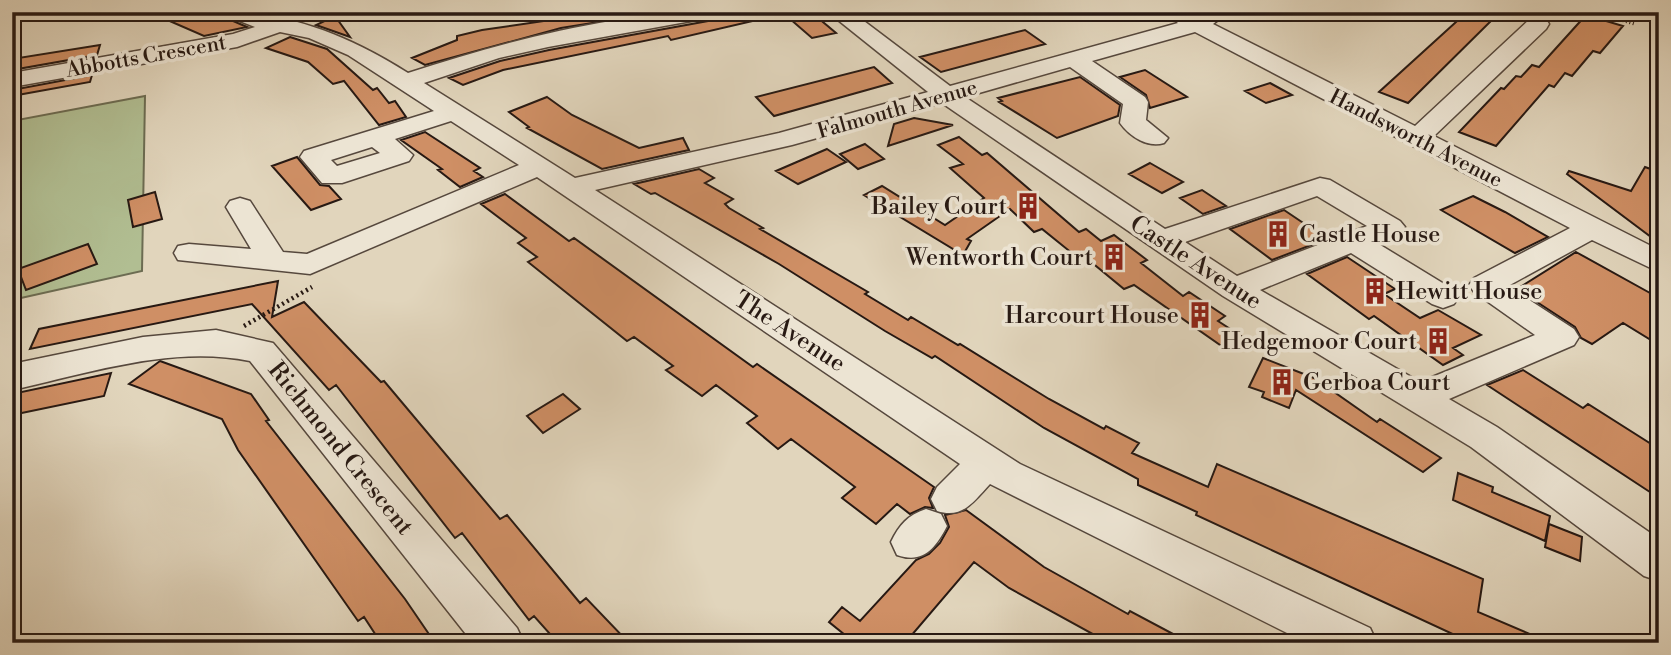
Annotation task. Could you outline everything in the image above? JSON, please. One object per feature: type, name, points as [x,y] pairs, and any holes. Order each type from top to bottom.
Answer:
[{"type":"street","name":"The Avenue","points":[[234,12],[346,44],[571,187],[987,462],[1306,632],[1354,643]]},
{"type":"street","points":[[406,81],[492,53],[548,40],[708,12]]},
{"type":"street","name":"Castle Avenue","points":[[838,12],[946,95],[1234,289],[1420,397],[1484,438],[1659,563]]},
{"type":"street","name":"Handsworth Avenue","points":[[1173,12],[1208,18],[1416,139],[1659,262]]},
{"type":"street","name":"Falmouth Avenue","points":[[571,187],[783,140],[1073,60],[1208,18]]},
{"type":"street","points":[[1416,139],[1538,24]]},
{"type":"street","name":"Abbotts Crescent","points":[[12,80],[237,40],[278,26]]},
{"type":"street","points":[[1073,60],[1136,102],[1133,123]]},
{"type":"street","points":[[376,138],[455,112]]},
{"type":"street","points":[[1108,130],[1133,123],[1155,138]]},
{"type":"street","points":[[189,253],[310,264],[538,167]]},
{"type":"street","points":[[240,207],[274,261]]},
{"type":"street","points":[[1420,397],[1562,337],[1485,285],[1592,228]]},
{"type":"street","points":[[1354,242],[1443,298]]},
{"type":"street","name":"Richmond Crescent","points":[[12,377],[155,348],[216,342],[261,351],[501,643]]},
{"type":"street","points":[[929,522],[987,462]]},
{"type":"lane","points":[[1162,240],[1320,186],[1390,227],[1234,289]]},
{"type":"path","points":[[1596,12],[1649,18]]},
{"type":"path","points":[[254,320],[319,282]]},
{"type":"green space","points":[[145,96],[142,271],[12,300],[12,121]]},
{"type":"building","points":[[149,12],[222,12],[226,18],[247,27],[204,36]]},
{"type":"building","points":[[605,12],[662,12],[561,28],[425,65],[412,58],[457,40],[457,36],[482,30]]},
{"type":"building","points":[[721,12],[756,12],[757,20],[671,40],[668,36],[503,70],[463,85],[449,78],[500,61],[549,50],[708,21]]},
{"type":"building","points":[[782,12],[811,12],[836,33],[812,38]]},
{"type":"building","points":[[1467,12],[1500,12],[1408,103],[1379,92]]},
{"type":"building","points":[[1586,15],[1623,26],[1600,53],[1593,51],[1572,76],[1565,73],[1554,87],[1549,85],[1496,146],[1459,132],[1501,88],[1504,89],[1516,76],[1521,77],[1532,65],[1539,67]]},
{"type":"building","points":[[335,16],[350,37],[316,25]]},
{"type":"building","points":[[1025,30],[1045,44],[941,72],[920,57]]},
{"type":"building","points":[[290,37],[327,49],[373,90],[377,88],[389,103],[395,101],[406,117],[379,125],[344,81],[333,84],[308,62],[266,48]]},
{"type":"building","points":[[100,45],[97,55],[12,70],[12,59]]},
{"type":"building","points":[[874,67],[892,83],[774,116],[756,97]]},
{"type":"building","points":[[1145,70],[1187,97],[1150,108],[1146,95],[1120,77]]},
{"type":"building","points":[[92,75],[90,82],[12,96],[12,90]]},
{"type":"building","points":[[1080,77],[1120,105],[1118,116],[1057,138],[999,102],[1002,101],[998,98]]},
{"type":"building","points":[[1270,83],[1292,95],[1266,103],[1245,91]]},
{"type":"building","points":[[547,97],[572,115],[639,148],[683,138],[689,150],[602,169],[527,128],[529,127],[509,112]]},
{"type":"building","points":[[914,118],[953,125],[888,146],[894,124]]},
{"type":"building","points":[[425,132],[480,168],[474,171],[483,177],[460,187],[438,170],[442,169],[401,140]]},
{"type":"building","points":[[959,137],[982,155],[987,153],[1079,232],[1086,229],[1101,241],[1114,235],[1147,260],[1141,263],[1183,296],[1189,292],[1225,316],[1218,321],[1241,336],[1223,347],[1134,285],[1124,289],[1079,252],[1073,254],[1042,229],[1034,232],[1010,209],[967,239],[971,241],[963,255],[864,195],[882,186],[945,225],[984,198],[950,168],[963,164],[938,145]]},
{"type":"building","points":[[865,144],[884,159],[858,169],[840,154]]},
{"type":"building","points":[[827,149],[846,162],[798,184],[776,171]]},
{"type":"building","points":[[297,157],[320,185],[329,186],[341,199],[311,210],[272,166]]},
{"type":"building","points":[[1150,163],[1183,182],[1162,193],[1129,174]]},
{"type":"building","points":[[1645,167],[1659,172],[1659,243],[1567,174],[1569,171],[1631,191]]},
{"type":"building","points":[[699,169],[714,178],[705,183],[733,199],[725,204],[729,208],[763,228],[760,229],[868,292],[865,294],[908,320],[911,317],[960,344],[1049,399],[1104,429],[1106,426],[1139,443],[1132,453],[1208,487],[1217,464],[1483,579],[1478,612],[1551,643],[1472,643],[1196,515],[1197,512],[1138,485],[1138,479],[1044,428],[935,356],[932,358],[885,331],[779,264],[655,193],[651,194],[634,184]]},
{"type":"building","points":[[1202,190],[1226,206],[1203,214],[1180,198]]},
{"type":"building","points":[[155,192],[162,219],[133,227],[128,200]]},
{"type":"building","points":[[505,194],[569,241],[574,238],[753,367],[757,364],[934,487],[929,498],[933,508],[925,507],[910,514],[897,504],[876,524],[842,498],[855,487],[791,439],[778,449],[747,423],[757,416],[716,385],[702,396],[666,370],[673,366],[634,337],[627,341],[528,262],[537,257],[518,243],[526,238],[481,204]]},
{"type":"building","points":[[1473,196],[1548,237],[1515,253],[1441,210]]},
{"type":"building","name":"Castle House","points":[[1284,210],[1327,239],[1272,260],[1230,229]]},
{"type":"building","points":[[88,244],[97,264],[26,290],[18,269]]},
{"type":"building","points":[[1576,252],[1659,298],[1659,345],[1623,323],[1592,344],[1581,338],[1575,327],[1517,289]]},
{"type":"building","points":[[1347,257],[1395,289],[1384,294],[1420,318],[1438,310],[1481,335],[1453,348],[1463,355],[1443,365],[1374,316],[1369,319],[1307,274]]},
{"type":"building","points":[[278,281],[272,317],[304,302],[381,382],[384,381],[500,519],[507,515],[580,603],[586,598],[629,643],[558,643],[534,616],[529,620],[462,533],[455,538],[336,385],[329,390],[252,304],[30,349],[39,329]]},
{"type":"building","points":[[1263,358],[1314,378],[1377,422],[1380,419],[1441,458],[1423,472],[1296,390],[1289,408],[1262,397],[1264,392],[1249,387]]},
{"type":"building","points":[[160,361],[251,394],[269,420],[266,421],[405,599],[435,643],[381,643],[364,617],[358,621],[238,450],[222,419],[129,384]]},
{"type":"building","points":[[1523,370],[1583,408],[1588,404],[1659,449],[1659,498],[1487,385]]},
{"type":"building","points":[[111,373],[104,396],[12,415],[12,394]]},
{"type":"building","points":[[563,394],[580,409],[543,433],[527,416]]},
{"type":"building","points":[[1458,473],[1493,487],[1492,492],[1550,516],[1545,541],[1453,500]]},
{"type":"building","points":[[966,510],[1044,567],[1128,614],[1130,611],[1190,643],[1109,643],[1009,588],[974,562],[905,643],[855,643],[829,622],[842,607],[860,621],[916,560],[929,554],[940,543],[949,527],[945,515]]},
{"type":"building","points":[[1549,524],[1582,537],[1580,561],[1545,547]]},
{"type":"place","name":"Bailey Court","points":[[1028,206]]},
{"type":"place","name":"Castle House","points":[[1278,234]]},
{"type":"place","name":"Wentworth Court","points":[[1114,257]]},
{"type":"place","name":"Hewitt House","points":[[1375,291]]},
{"type":"place","name":"Harcourt House","points":[[1200,315]]},
{"type":"place","name":"Hedgemoor Court","points":[[1438,341]]},
{"type":"place","name":"Gerboa Court","points":[[1282,382]]}]
